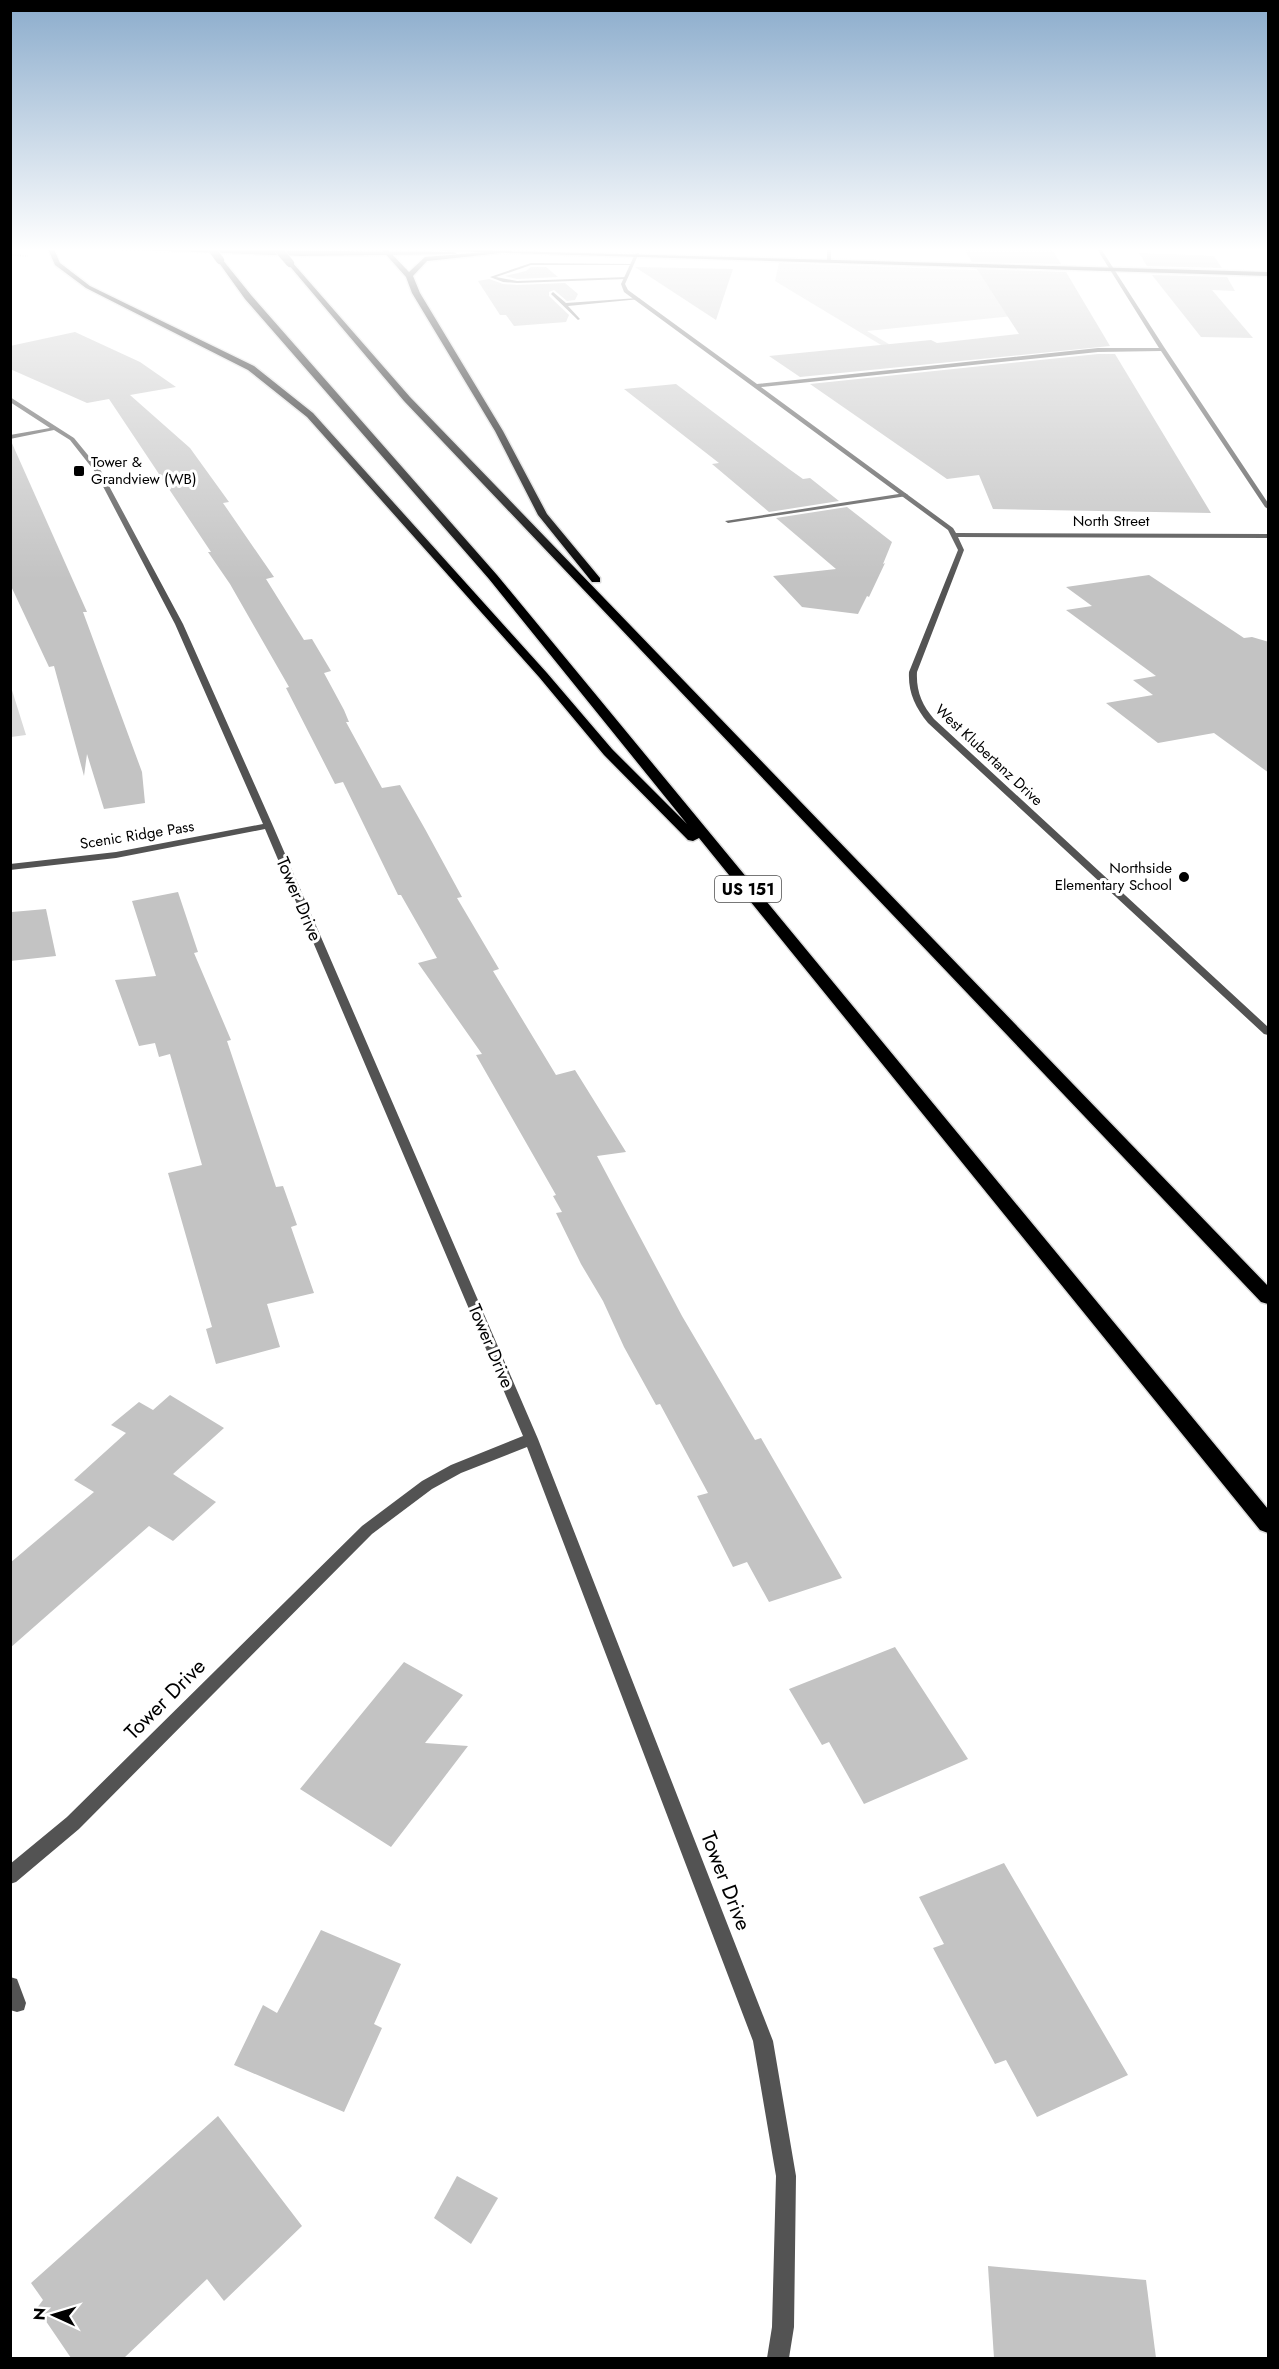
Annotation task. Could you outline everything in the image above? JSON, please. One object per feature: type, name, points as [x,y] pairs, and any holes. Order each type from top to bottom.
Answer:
[{"type":"highway","points":[[234,360],[251,368],[310,415],[543,675],[608,752],[766,910]]},
{"type":"highway","name":"US 151","points":[[303,360],[493,578],[1269,1524]]},
{"type":"highway","points":[[373,360],[407,399],[1269,1297]]},
{"type":"highway","points":[[456,360],[499,431],[543,515],[703,705]]},
{"type":"street","points":[[719,360],[951,529],[954,535]]},
{"type":"street","points":[[755,386],[1007,360]]},
{"type":"street","points":[[1170,360],[1269,507]]},
{"type":"street","name":"Tower Drive","points":[[10,399],[72,439],[99,471],[179,624],[531,1439],[763,2042],[786,2176],[783,2327],[777,2358]]},
{"type":"street","points":[[10,437],[57,428]]},
{"type":"street","points":[[728,521],[905,495]]},
{"type":"street","name":"North Street","points":[[954,535],[1269,536]]},
{"type":"street","name":"West Klubertanz Drive","points":[[954,535],[961,550],[956,567],[913,672],[912,684],[919,707],[939,729],[1269,1032]]},
{"type":"street","name":"Scenic Ridge Pass","points":[[10,867],[116,855],[268,826]]},
{"type":"street","name":"Tower Drive","points":[[10,1876],[73,1823],[367,1530],[427,1485],[456,1468],[531,1439]]},
{"type":"shaded area","points":[[905,360],[919,362],[911,363]]},
{"type":"shaded area","points":[[11,687],[26,735],[10,737]]},
{"type":"building","points":[[10,360],[135,360],[176,387],[130,395],[190,448],[229,502],[223,503],[274,577],[266,579],[304,640],[312,639],[331,671],[324,673],[344,710],[349,722],[346,722],[382,788],[400,785],[462,897],[457,898],[499,969],[493,971],[556,1075],[575,1070],[626,1152],[597,1156],[682,1316],[755,1440],[761,1438],[842,1578],[769,1602],[747,1562],[733,1567],[697,1496],[708,1493],[660,1404],[656,1405],[624,1347],[603,1301],[581,1264],[556,1213],[562,1212],[553,1196],[556,1195],[476,1055],[482,1054],[418,963],[437,958],[401,895],[398,895],[343,782],[335,784],[286,688],[289,687],[230,584],[208,552],[211,552],[109,399],[87,403],[10,369]]},
{"type":"building","points":[[774,360],[974,360],[800,377]]},
{"type":"building","points":[[1045,360],[1118,360],[1211,513],[993,509],[979,475],[947,479],[810,384]]},
{"type":"building","points":[[676,384],[789,469],[803,479],[810,478],[839,501],[769,512],[712,464],[719,463],[624,389]]},
{"type":"building","points":[[11,441],[87,612],[83,612],[142,772],[145,803],[104,809],[87,754],[84,776],[54,666],[49,667],[10,584]]},
{"type":"building","points":[[847,507],[892,542],[883,564],[885,563],[858,614],[802,607],[773,576],[836,569],[776,518]]},
{"type":"building","points":[[1149,575],[1244,638],[1252,637],[1269,642],[1269,773],[1214,733],[1158,743],[1106,703],[1153,695],[1133,680],[1156,676],[1066,610],[1092,606],[1066,587]]},
{"type":"building","points":[[178,892],[198,952],[194,953],[231,1040],[227,1041],[276,1187],[283,1186],[297,1225],[291,1227],[314,1293],[267,1304],[280,1347],[216,1364],[206,1329],[212,1327],[168,1173],[202,1165],[170,1054],[159,1057],[155,1043],[139,1046],[115,980],[156,976],[132,901]]},
{"type":"building","points":[[46,909],[56,956],[10,961],[12,912]]},
{"type":"building","points":[[170,1395],[224,1428],[173,1474],[216,1502],[173,1541],[149,1526],[10,1648],[10,1563],[94,1492],[74,1480],[126,1433],[111,1425],[139,1402],[153,1410]]},
{"type":"building","points":[[895,1647],[968,1759],[864,1804],[829,1742],[822,1745],[789,1689]]},
{"type":"building","points":[[404,1662],[463,1695],[425,1743],[468,1746],[391,1847],[300,1789]]},
{"type":"building","points":[[1004,1863],[1128,2075],[1037,2117],[1006,2060],[995,2064],[933,1948],[944,1944],[919,1897]]},
{"type":"building","points":[[321,1930],[401,1964],[374,2024],[382,2028],[344,2112],[234,2065],[263,2005],[277,2013]]},
{"type":"building","points":[[218,2116],[302,2226],[224,2301],[207,2279],[124,2358],[71,2358],[37,2308],[43,2300],[31,2283]]},
{"type":"building","points":[[457,2176],[498,2198],[471,2244],[434,2218]]},
{"type":"building","points":[[988,2266],[1146,2280],[1156,2358],[994,2358]]},
{"type":"place","name":"Tower & Grandview (WB)","points":[[79,471]]},
{"type":"place","name":"Northside Elementary School","points":[[1184,877]]}]
